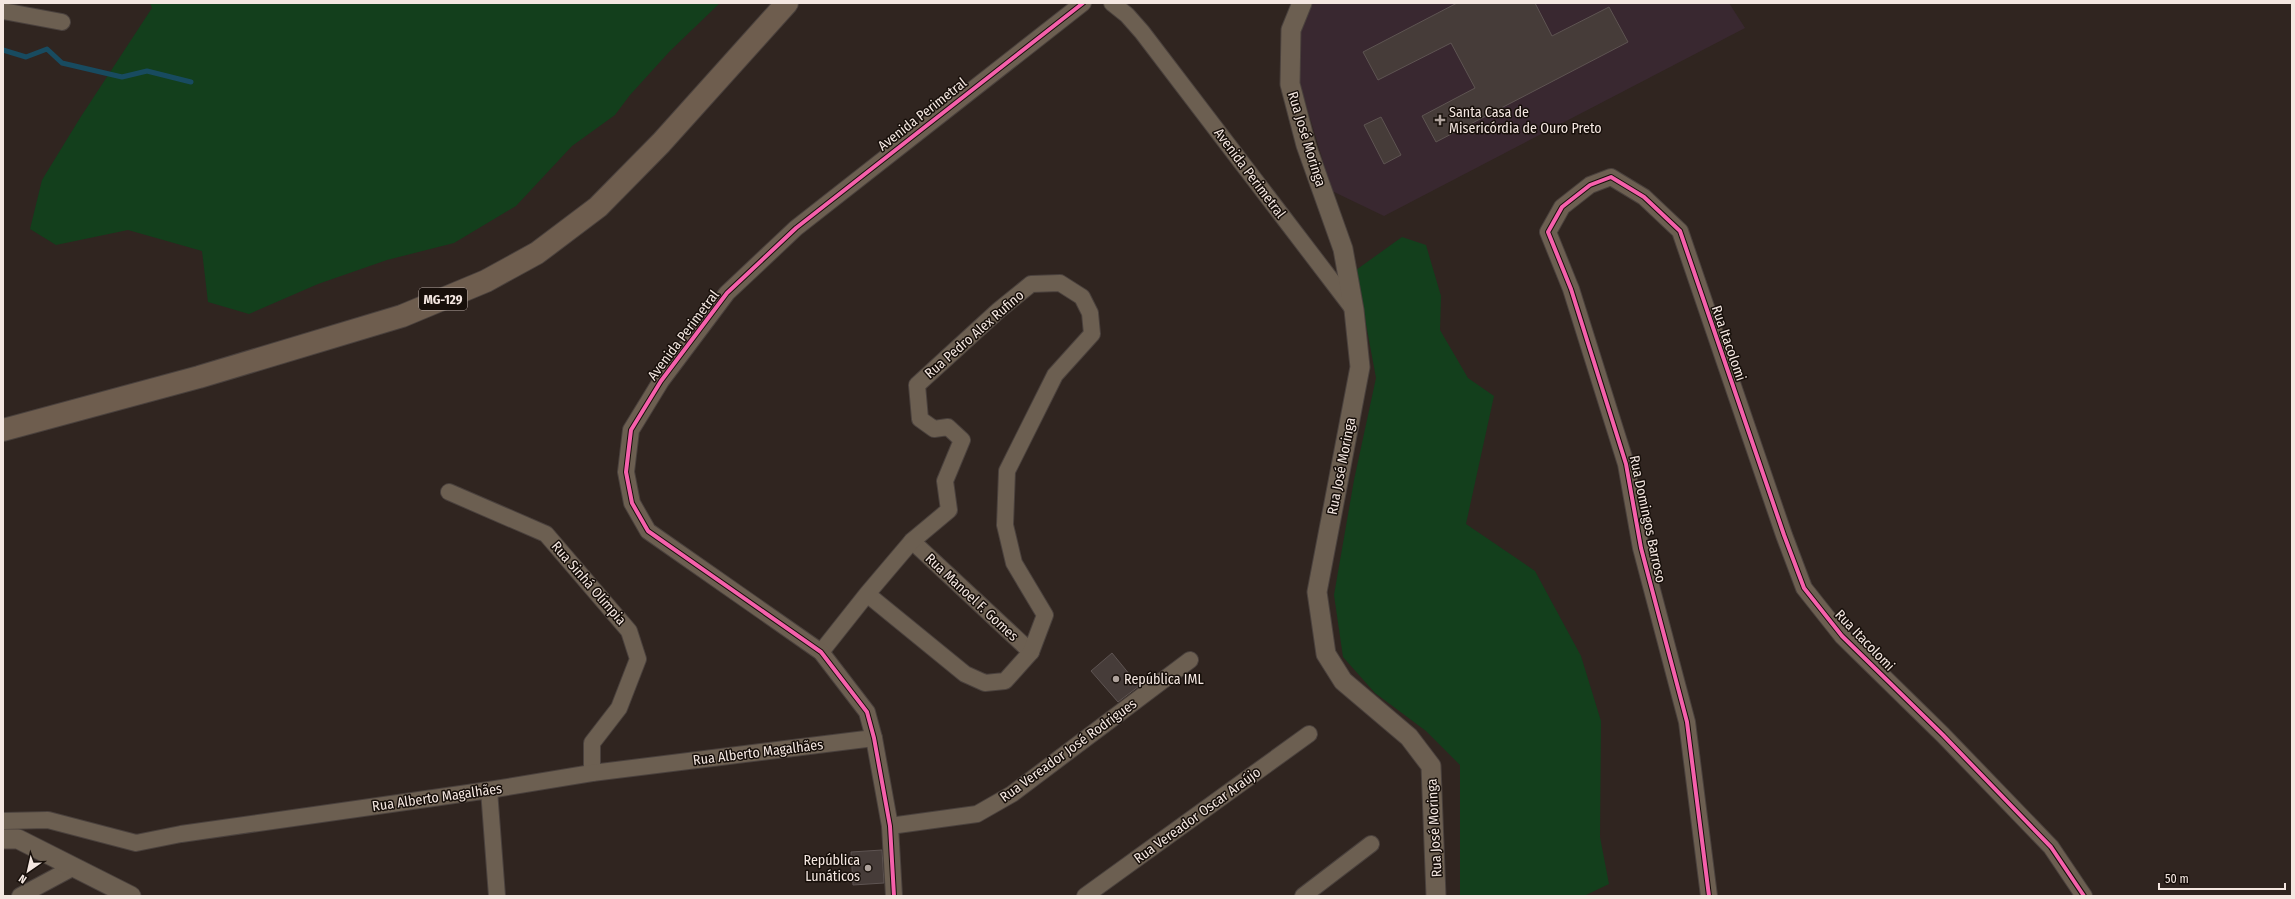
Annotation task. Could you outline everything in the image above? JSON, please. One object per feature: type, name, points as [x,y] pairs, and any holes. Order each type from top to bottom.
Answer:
[{"type":"main road","name":"MG-129","points":[[3,430],[199,377],[402,316],[486,281],[537,254],[598,207],[661,143],[787,3]]},
{"type":"street","name":"Avenida Perimetral","points":[[894,896],[890,826],[874,738],[867,712],[821,652],[648,531],[632,503],[626,472],[631,430],[661,381],[727,293],[796,228],[1083,3]]},
{"type":"street","name":"Avenida Perimetral","points":[[1112,3],[1127,15],[1142,32],[1354,310]]},
{"type":"street","name":"Rua José Moringa","points":[[1302,3],[1291,30],[1290,84],[1306,145],[1343,249],[1354,310],[1360,367],[1317,592],[1326,654],[1342,681],[1410,737],[1431,766],[1436,896]]},
{"type":"street","points":[[3,10],[62,22]]},
{"type":"street","name":"Rua Domingos Barroso","points":[[1680,231],[1644,197],[1611,177],[1590,185],[1562,207],[1548,232],[1571,290],[1626,464],[1641,548],[1687,722],[1709,896]]},
{"type":"street","name":"Rua Itacolomi","points":[[1680,231],[1784,535],[1804,588],[1842,636],[1944,735],[2051,847],[2084,896]]},
{"type":"street","name":"Rua Pedro Alex Rufino","points":[[867,594],[965,674],[985,683],[1005,681],[1031,652],[1045,615],[1014,562],[1005,525],[1007,471],[1055,375],[1092,334],[1090,313],[1082,297],[1060,283],[1031,284],[999,310],[917,385],[920,419],[934,429],[948,427],[962,440],[945,481],[949,510],[912,541]]},
{"type":"street","name":"Rua Sinhá Olímpia","points":[[449,492],[546,534],[630,631],[638,659],[619,708],[592,743],[592,773]]},
{"type":"street","points":[[821,652],[912,541]]},
{"type":"street","name":"Rua Manoel F. Gomes","points":[[912,541],[1031,652]]},
{"type":"street","name":"Rua Vereador José Rodrigues","points":[[890,826],[977,814],[1012,794],[1190,660]]},
{"type":"street","name":"Rua Vereador Oscar Araújo","points":[[1085,896],[1309,734]]},
{"type":"street","name":"Rua Alberto Magalhães","points":[[3,821],[48,820],[136,843],[189,833],[489,790],[592,773],[874,738]]},
{"type":"street","points":[[489,790],[497,896]]},
{"type":"street","points":[[3,828],[11,839],[74,867],[131,896]]},
{"type":"street","points":[[1303,896],[1372,844]]},
{"type":"street","points":[[20,896],[74,867]]},
{"type":"shaded area","name":"Santa Casa de Misericórdia de Ouro Preto","points":[[1295,3],[1729,3],[1745,28],[1384,216],[1332,191],[1289,48]]},
{"type":"green space","points":[[150,3],[720,3],[670,51],[630,95],[615,115],[572,146],[516,206],[454,243],[387,260],[318,284],[249,314],[208,302],[202,251],[128,230],[56,245],[30,229],[42,180],[80,118],[152,8]]},
{"type":"green space","points":[[1402,237],[1426,245],[1441,296],[1440,330],[1468,378],[1494,396],[1466,524],[1535,571],[1581,656],[1601,721],[1600,837],[1609,884],[1584,896],[1460,896],[1460,765],[1426,731],[1375,693],[1343,657],[1334,595],[1354,480],[1376,378],[1356,270]]},
{"type":"building","points":[[1457,3],[1535,3],[1552,36],[1609,7],[1628,42],[1436,142],[1422,116],[1475,88],[1451,43],[1378,80],[1363,52]]},
{"type":"building","points":[[1381,117],[1401,155],[1384,164],[1364,125]]},
{"type":"building","name":"República IML","points":[[1112,653],[1139,686],[1118,702],[1091,671]]},
{"type":"building","name":"República Lunáticos","points":[[882,850],[884,883],[853,885],[851,852]]},
{"type":"waterway","points":[[3,50],[26,57],[47,49],[62,63],[122,77],[147,71],[191,82]]},
{"type":"cycle path","points":[[894,896],[890,826],[874,738],[867,712],[821,652],[648,531],[632,503],[626,472],[631,430],[661,381],[727,293],[796,228],[1083,3]]},
{"type":"cycle path","points":[[1709,896],[1687,722],[1641,548],[1626,464],[1571,289],[1548,232],[1562,207],[1590,185],[1611,177],[1644,197],[1680,231],[1784,535],[1804,588],[1842,636],[1943,735],[2051,847],[2084,896]]},
{"type":"place","name":"Santa Casa de Misericórdia de Ouro Preto","points":[[1440,120]]},
{"type":"place","name":"República IML","points":[[1116,679]]},
{"type":"place","name":"República Lunáticos","points":[[868,868]]}]
